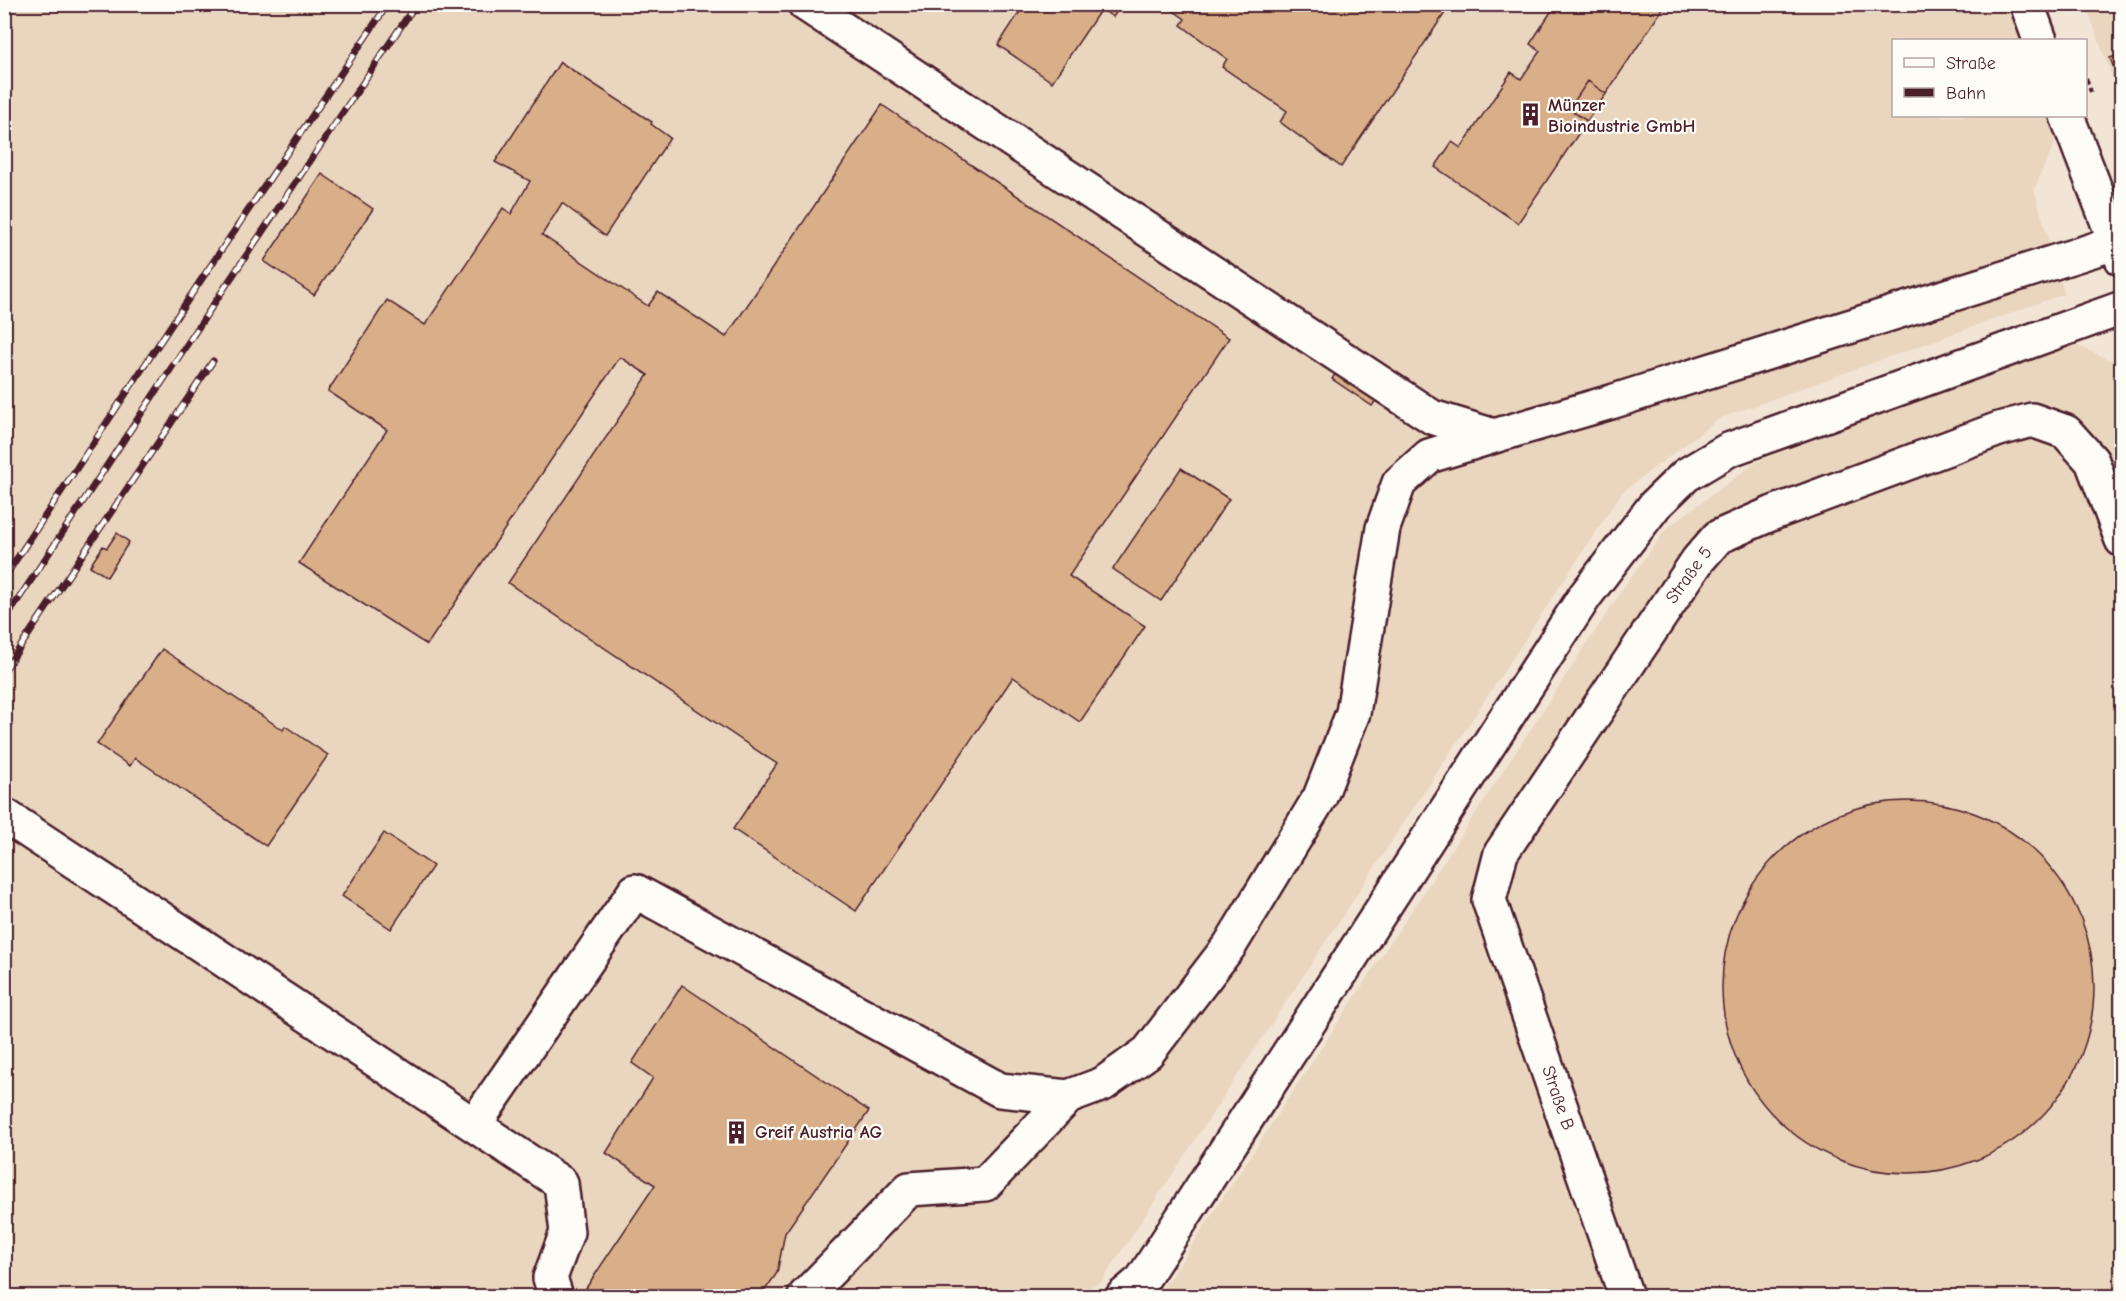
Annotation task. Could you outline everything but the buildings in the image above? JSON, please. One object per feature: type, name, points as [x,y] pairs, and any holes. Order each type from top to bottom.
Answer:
[{"type":"lane","points":[[2027,4],[2040,39]]},
{"type":"lane","points":[[815,7],[1432,417],[1494,436]]},
{"type":"lane","points":[[805,1296],[909,1189],[985,1184],[1068,1097],[1103,1084],[1148,1052],[1230,945],[1320,796],[1353,713],[1383,528],[1399,483],[1429,456],[2118,251],[2067,117]]},
{"type":"lane","points":[[1123,1296],[1142,1280],[1585,596],[1655,505],[1686,475],[1728,450],[2121,308]]},
{"type":"lane","name":"Straße 5","points":[[1490,900],[1501,853],[1698,560],[1718,537],[1773,513],[1999,429],[2032,420],[2066,432],[2092,460],[2121,540]]},
{"type":"lane","points":[[4,815],[561,1183],[567,1232],[550,1278],[556,1296]]},
{"type":"lane","points":[[474,1125],[634,891],[1000,1090],[1068,1097]]},
{"type":"lane","name":"Straße B","points":[[1490,900],[1626,1296]]},
{"type":"shaded area","points":[[5,5],[2009,5],[2023,39],[1892,39],[1892,117],[2050,117],[2058,136],[2034,189],[2064,294],[1720,418],[1622,492],[1102,1281],[1073,1296],[5,1296]]},
{"type":"shaded area","points":[[2086,5],[2121,5],[2121,102]]},
{"type":"shaded area","points":[[2072,343],[2121,365],[2121,1296],[1154,1296],[1169,1280],[1626,584],[1667,528],[1758,461]]},
{"type":"railway","points":[[4,578],[203,277],[388,4]]},
{"type":"railway","points":[[4,621],[416,4]]},
{"type":"railway","points":[[4,671],[213,361]]},
{"type":"place","name":"Münzer Bioindustrie GmbH","points":[[1530,115]]},
{"type":"place","name":"Greif Austria AG","points":[[737,1132]]}]
